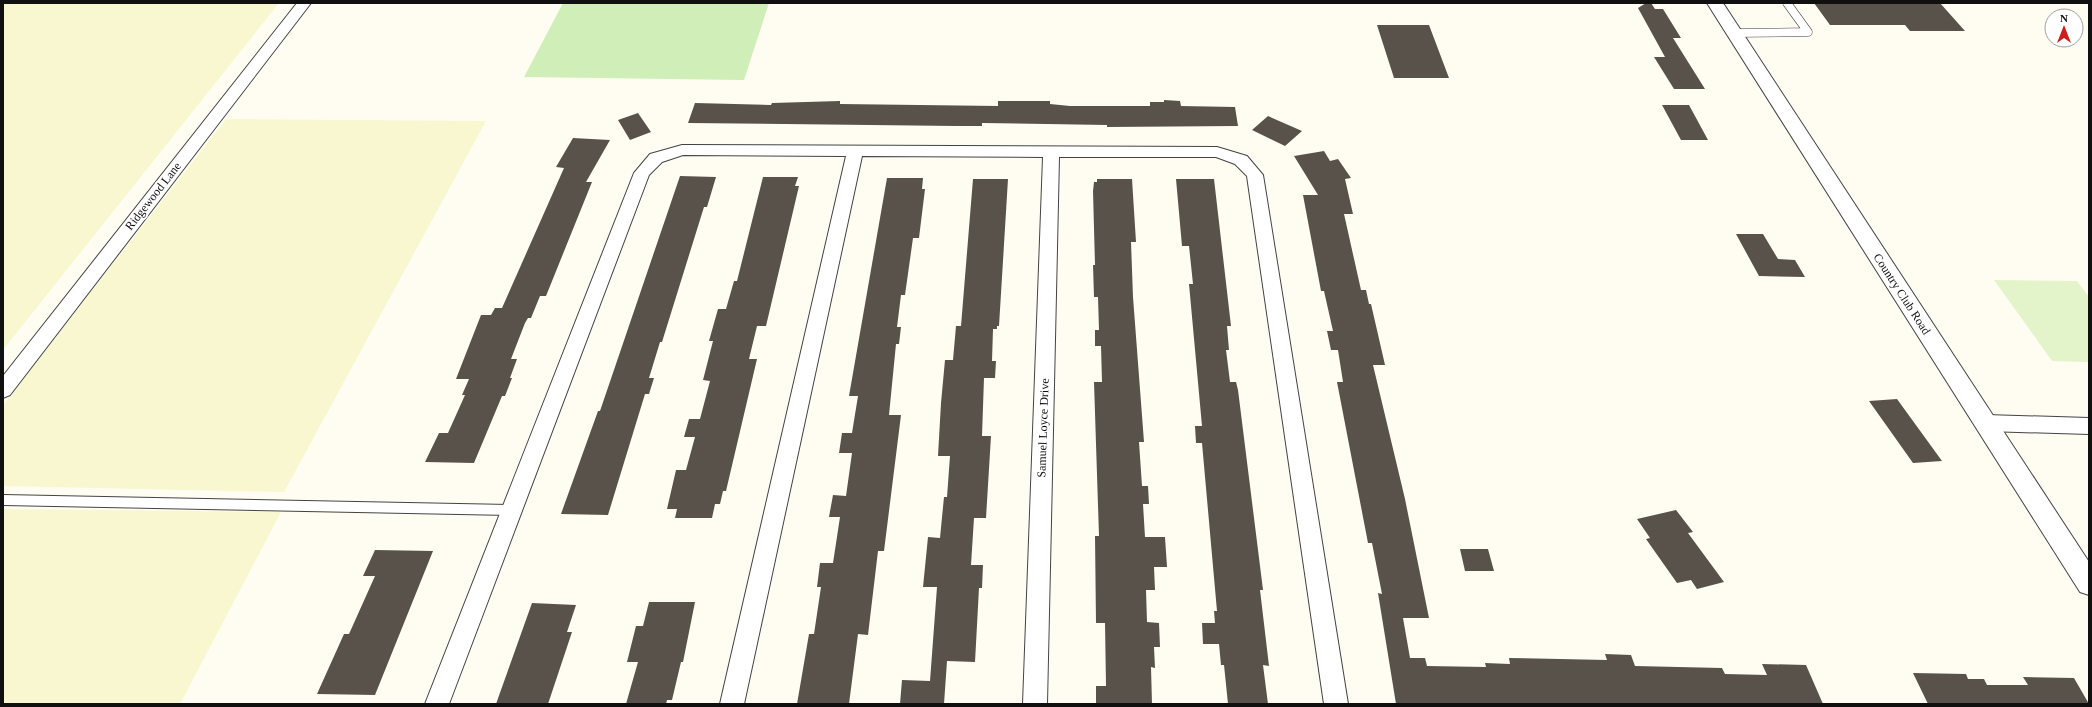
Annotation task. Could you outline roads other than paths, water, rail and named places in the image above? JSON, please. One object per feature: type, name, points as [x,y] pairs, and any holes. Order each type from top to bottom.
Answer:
[{"type":"street","name":"Ridgewood Lane","points":[[3,390],[304,3]]},
{"type":"street","name":"Country Club Road","points":[[1715,3],[2089,584]]},
{"type":"street","points":[[437,704],[642,173],[656,158],[682,150],[1051,153],[1217,152],[1242,160],[1255,175],[1336,704]]},
{"type":"street","points":[[732,704],[855,151]]},
{"type":"street","name":"Samuel Loyce Drive","points":[[1035,704],[1051,153]]},
{"type":"street","points":[[1986,424],[2089,426]]},
{"type":"lane","points":[[1734,33],[1808,32],[1787,3]]},
{"type":"lane","points":[[3,500],[511,510]]}]
